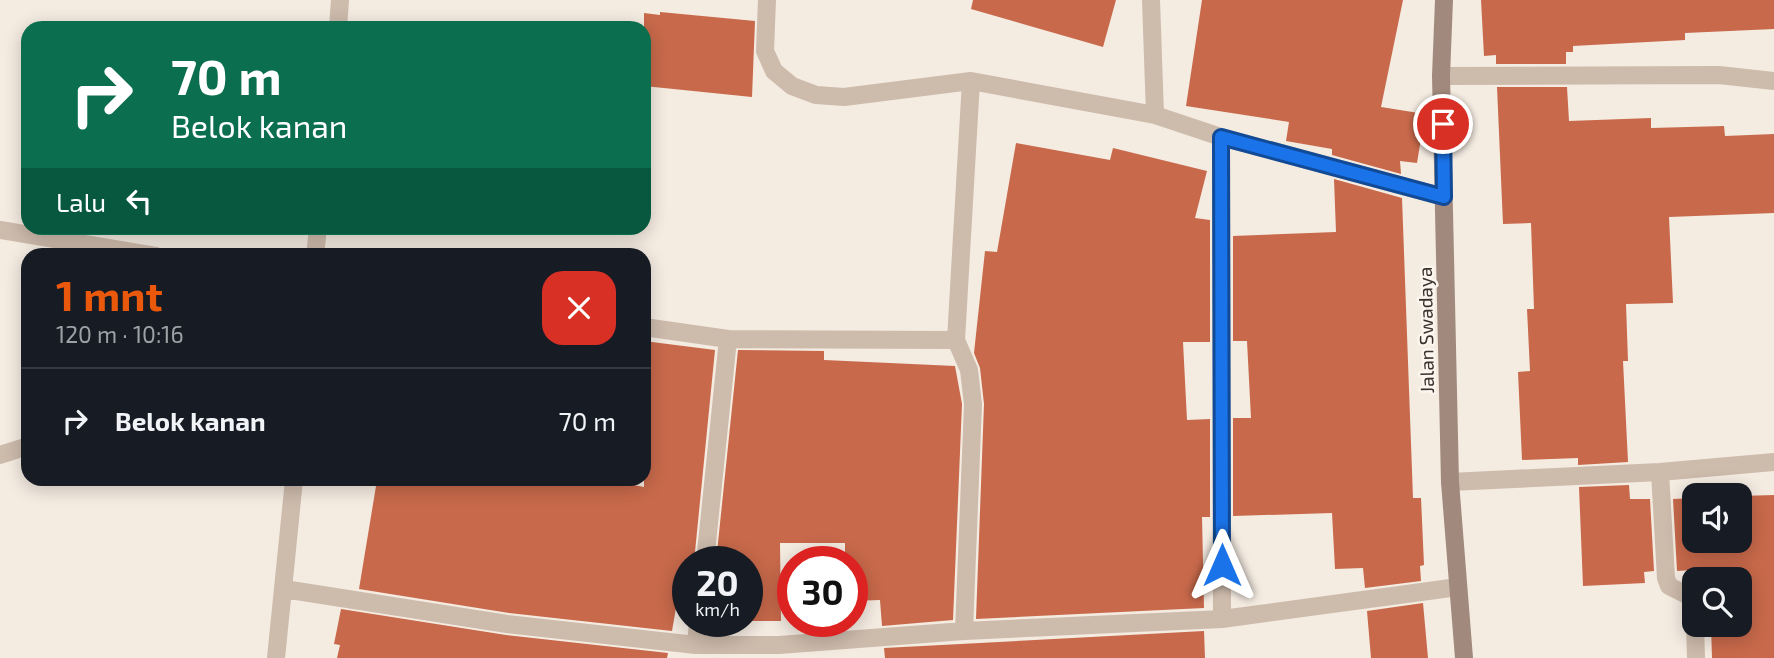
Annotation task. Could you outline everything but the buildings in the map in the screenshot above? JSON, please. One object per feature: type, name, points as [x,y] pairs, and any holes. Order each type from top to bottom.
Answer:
[{"type":"street","points":[[338,21],[340,0]]},
{"type":"street","points":[[767,0],[765,51],[774,71],[792,86],[816,95],[844,97],[971,82],[1155,115],[1221,137],[1444,197]]},
{"type":"street","points":[[1152,0],[1155,115]]},
{"type":"street","name":"Jalan Swadaya","points":[[1444,0],[1441,76],[1450,482],[1464,658]]},
{"type":"street","points":[[1441,76],[1719,75],[1774,81]]},
{"type":"street","points":[[964,631],[973,404],[969,370],[956,340],[971,82]]},
{"type":"street","points":[[1221,137],[1222,618]]},
{"type":"street","points":[[0,230],[21,234]]},
{"type":"street","points":[[30,235],[108,248]]},
{"type":"street","points":[[651,328],[728,339],[956,340]]},
{"type":"street","points":[[707,546],[728,339]]},
{"type":"street","points":[[0,455],[21,448]]},
{"type":"street","points":[[1450,482],[1660,472],[1774,461]]},
{"type":"street","points":[[1660,472],[1666,578],[1669,586],[1682,592]]},
{"type":"street","points":[[276,658],[293,486]]},
{"type":"street","points":[[284,589],[507,624],[696,645],[779,645],[964,631],[1222,618],[1458,587]]},
{"type":"street","points":[[696,645],[697,637]]},
{"type":"street","points":[[1695,637],[1696,658]]},
{"type":"route","points":[[1222,565],[1221,137],[1444,197],[1443,124]]}]
